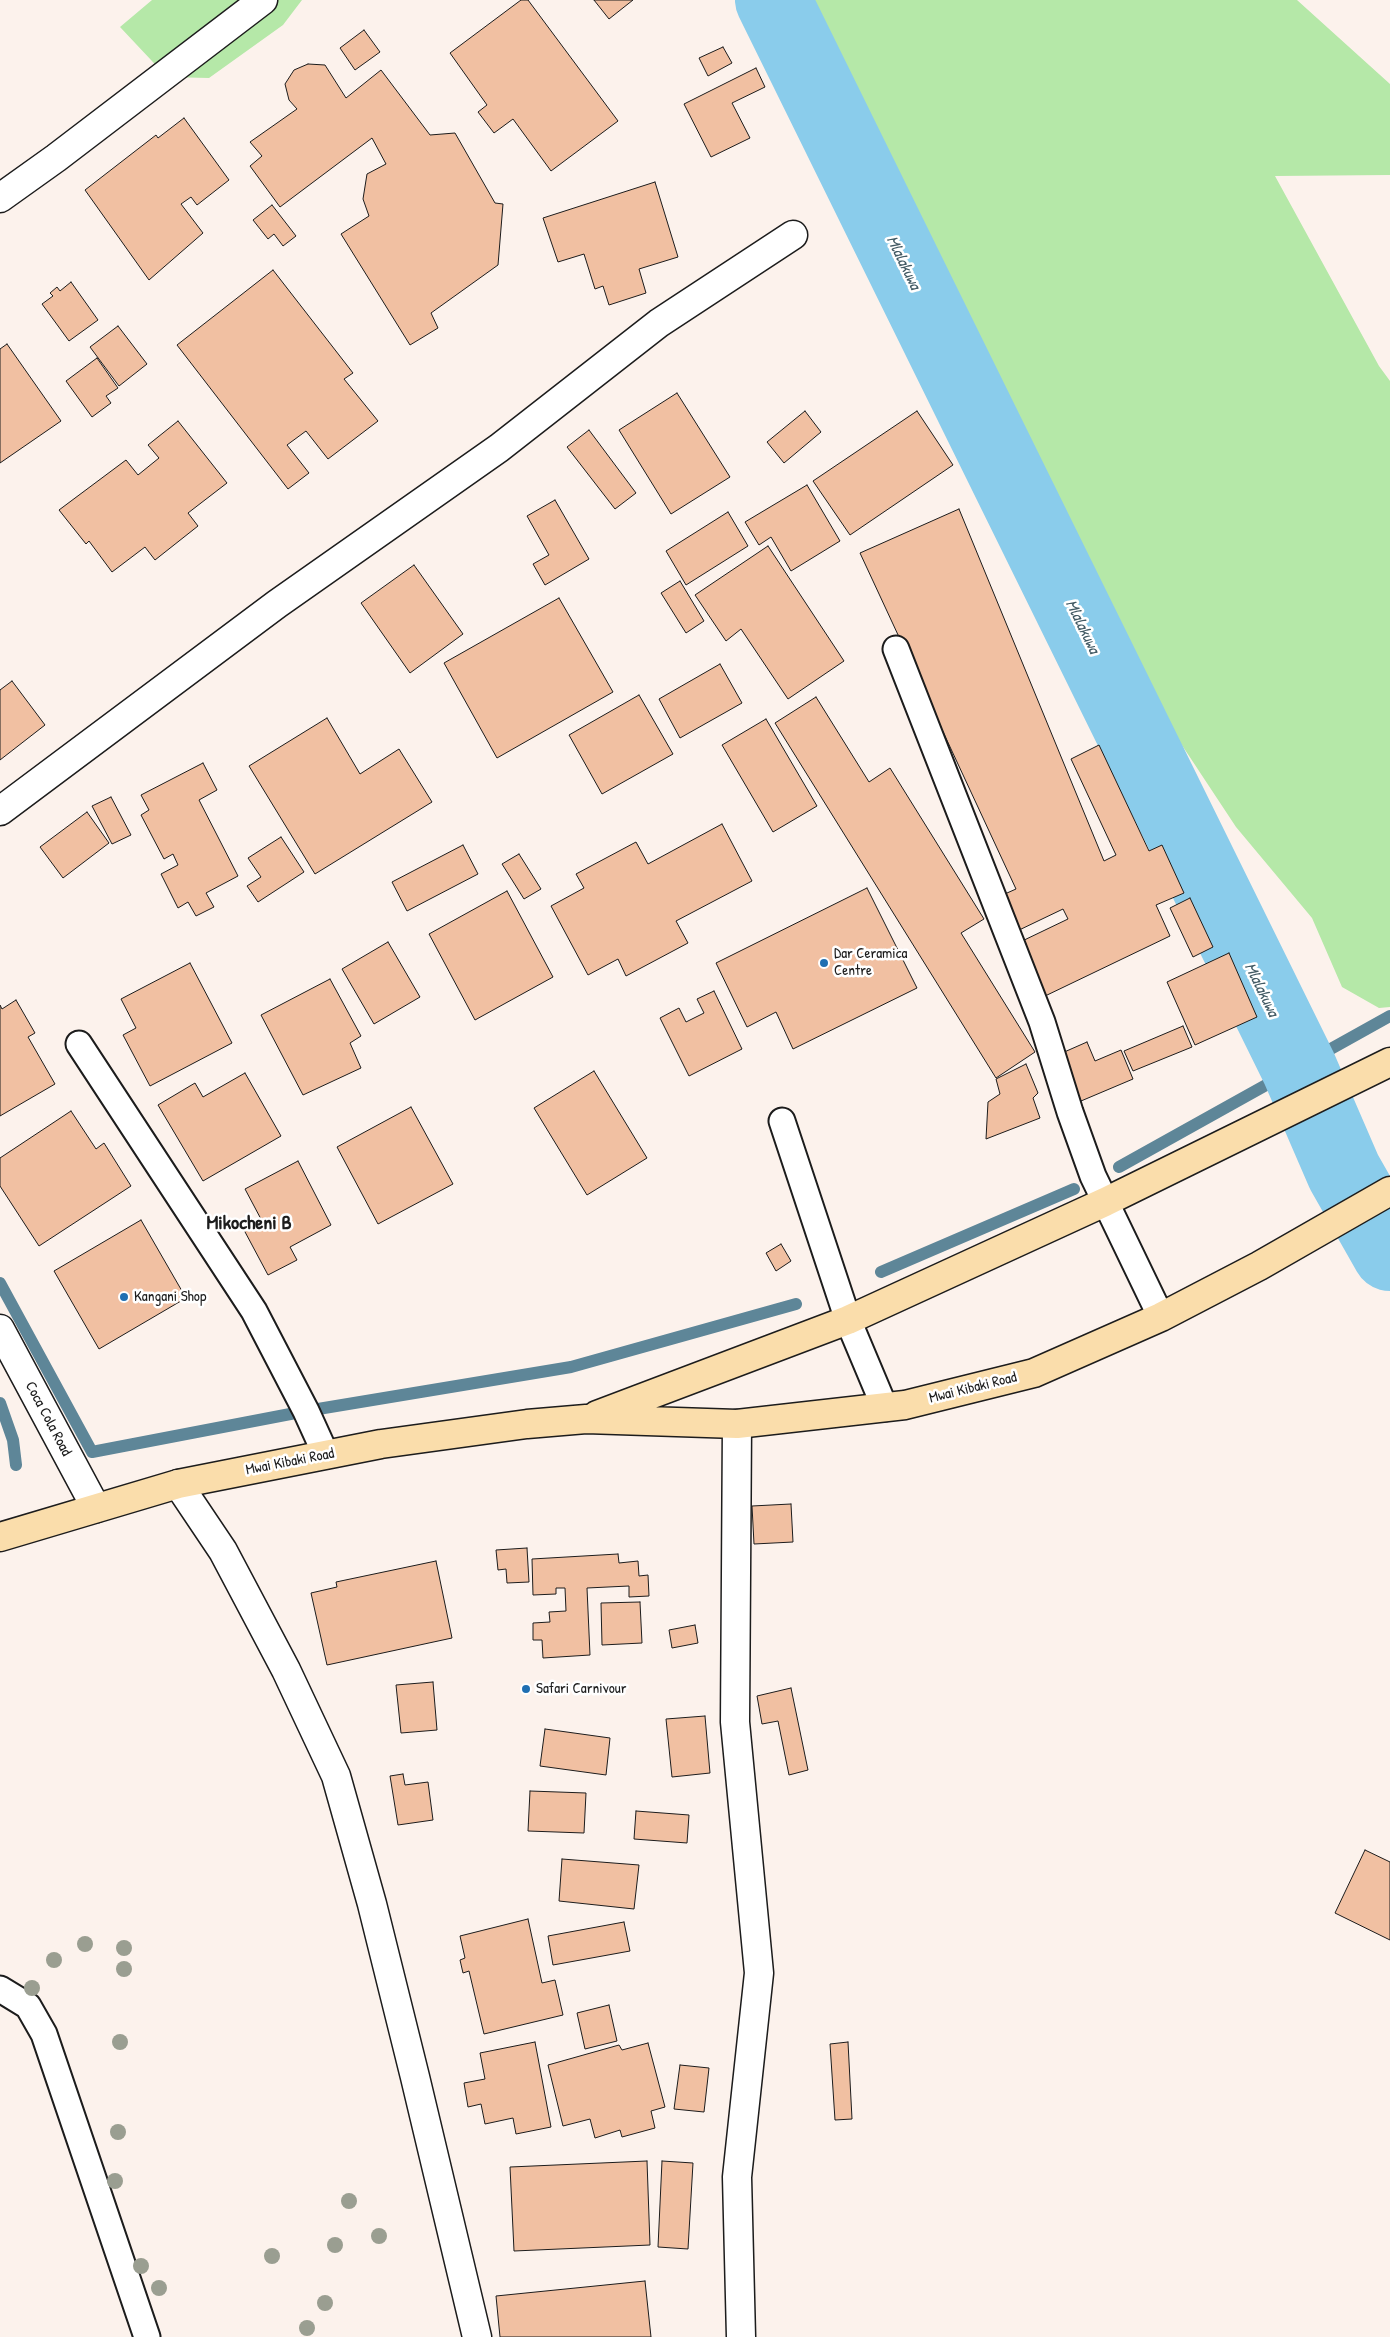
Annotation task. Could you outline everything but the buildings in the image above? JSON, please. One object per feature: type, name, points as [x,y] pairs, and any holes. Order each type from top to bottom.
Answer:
[{"type":"main road","name":"Mwai Kibaki Road","points":[[586,1419],[848,1320],[1105,1202],[1390,1062]]},
{"type":"main road","name":"Mwai Kibaki Road","points":[[0,1536],[178,1484],[381,1444],[507,1427],[586,1419],[737,1424],[885,1408],[905,1405],[1034,1373],[1161,1317],[1259,1266],[1390,1191]]},
{"type":"street","points":[[0,198],[56,158],[263,0]]},
{"type":"street","points":[[0,811],[277,604],[499,448],[658,323],[792,235]]},
{"type":"street","name":"Coca Cola Road","points":[[0,1329],[96,1508]]},
{"type":"street","points":[[737,1424],[735,1722],[759,1974],[737,2177],[741,2337]]},
{"type":"street","points":[[178,1484],[223,1551],[286,1670],[336,1776],[372,1904],[411,2058],[476,2337]]},
{"type":"lane","points":[[896,648],[1042,1022],[1070,1112],[1093,1176],[1161,1317]]},
{"type":"lane","points":[[79,1044],[254,1311],[326,1455]]},
{"type":"lane","points":[[782,1121],[848,1320],[885,1408]]},
{"type":"lane","points":[[0,1990],[28,2006],[44,2034],[147,2337]]},
{"type":"green space","points":[[152,0],[302,0],[283,25],[209,78],[167,77],[120,27]]},
{"type":"green space","points":[[740,0],[1297,0],[1390,84],[1390,175],[1275,176],[1379,366],[1390,381],[1390,1007],[1379,1008],[1342,987],[1312,918],[1236,827],[1164,718],[1116,636],[1062,559],[955,418],[864,261],[794,114],[780,61]]},
{"type":"waterway","name":"Mlalakuwa","points":[[773,0],[1299,1068],[1344,1172],[1390,1253]]},
{"type":"waterway","points":[[1119,1167],[1390,1016]]},
{"type":"waterway","points":[[881,1272],[1074,1189]]},
{"type":"waterway","points":[[0,1283],[92,1452],[306,1411],[571,1367],[796,1304]]},
{"type":"waterway","points":[[0,1403],[13,1440],[16,1465]]},
{"type":"place","name":"Dar Ceramica Centre","points":[[824,963]]},
{"type":"place","name":"Kangani Shop","points":[[124,1297]]},
{"type":"place","name":"Safari Carnivour","points":[[526,1689]]},
{"type":"district","name":"Mikocheni B","points":[[249,1224]]}]
